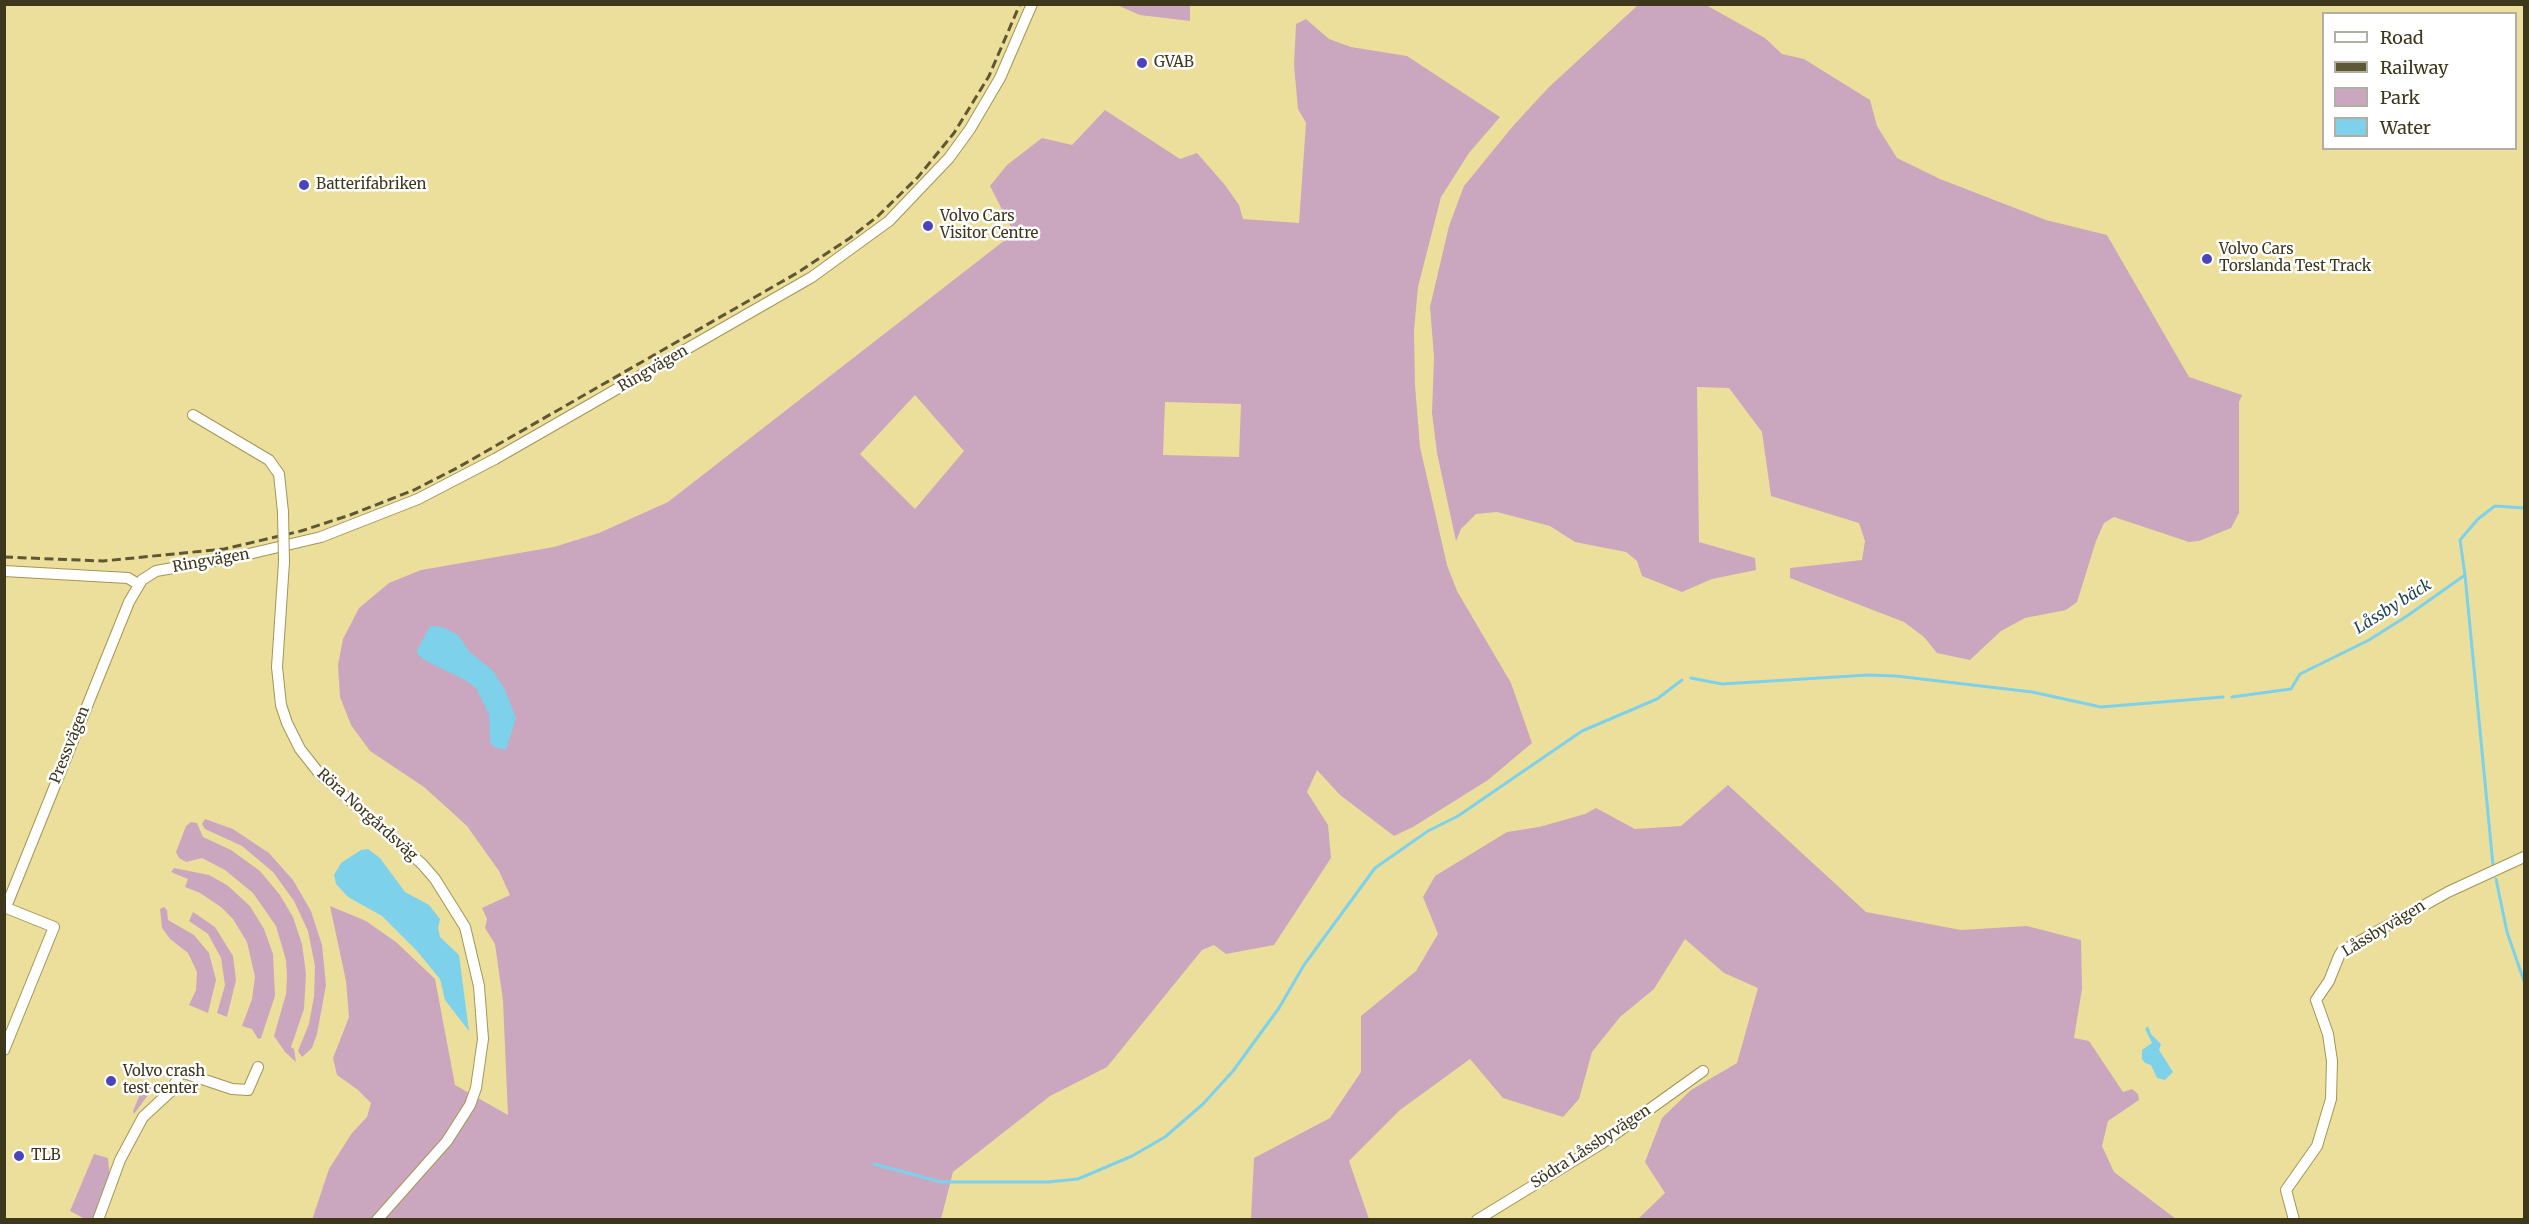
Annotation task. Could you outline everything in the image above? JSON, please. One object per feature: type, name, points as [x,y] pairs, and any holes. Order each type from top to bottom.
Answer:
[{"type":"street","name":"Ringvägen","points":[[138,584],[156,571],[293,544],[348,527],[418,499],[504,454],[812,277],[888,221],[949,158],[997,85],[1032,4]]},
{"type":"street","name":"Röra Norgårdsväg","points":[[193,415],[269,460],[279,474],[283,512],[284,562],[277,667],[280,705],[300,749],[319,773],[422,864],[435,879],[465,927],[474,955],[483,1039],[476,1088],[470,1105],[447,1141],[377,1220]]},
{"type":"street","points":[[4,571],[128,578],[138,584]]},
{"type":"street","name":"Pressvägen","points":[[4,1050],[54,927],[5,907],[138,584]]},
{"type":"street","name":"Låssbyvägen","points":[[2294,1220],[2286,1190],[2317,1146],[2331,1099],[2331,1052],[2328,1034],[2316,1000],[2329,981],[2342,951],[2439,896],[2524,857]]},
{"type":"street","points":[[98,1220],[120,1160],[142,1117],[171,1091],[181,1072],[232,1089],[248,1090],[258,1067]]},
{"type":"street","name":"Södra Låssbyvägen","points":[[1477,1220],[1601,1144],[1702,1071]]},
{"type":"green space","points":[[1117,5],[1190,5],[1190,21],[1140,15]]},
{"type":"green space","points":[[1638,5],[1706,5],[1765,38],[1782,54],[1804,59],[1870,100],[1877,126],[1897,158],[1940,179],[2046,220],[2107,235],[2189,377],[2242,395],[2239,402],[2239,513],[2231,528],[2199,541],[2189,542],[2114,517],[2104,523],[2096,541],[2077,602],[2066,610],[2025,618],[2001,631],[1970,660],[1937,653],[1924,637],[1904,622],[1790,578],[1790,568],[1862,560],[1865,541],[1859,523],[1771,496],[1762,432],[1729,388],[1697,387],[1699,542],[1755,558],[1756,570],[1712,579],[1682,592],[1642,576],[1637,561],[1626,552],[1575,542],[1550,526],[1497,512],[1476,514],[1461,529],[1456,541],[1437,453],[1432,413],[1434,357],[1430,307],[1449,226],[1464,186],[1513,126],[1548,88]]},
{"type":"green space","points":[[1306,19],[1329,39],[1351,47],[1407,56],[1500,117],[1469,153],[1441,197],[1418,287],[1414,331],[1415,385],[1420,447],[1447,565],[1457,591],[1511,683],[1532,743],[1488,780],[1413,827],[1394,836],[1340,795],[1317,770],[1307,792],[1328,825],[1331,858],[1274,945],[1226,954],[1214,945],[1202,950],[1107,1067],[1050,1096],[953,1172],[941,1219],[312,1220],[329,1169],[352,1133],[367,1117],[371,1103],[337,1075],[333,1058],[349,1017],[346,981],[330,906],[366,921],[396,942],[435,979],[455,1085],[508,1115],[503,1001],[495,944],[485,928],[487,919],[482,908],[510,895],[499,871],[467,826],[424,787],[370,751],[351,725],[340,697],[338,665],[343,639],[359,608],[389,583],[421,570],[554,547],[599,533],[668,502],[1014,233],[990,186],[1007,165],[1042,138],[1072,145],[1105,110],[1180,159],[1197,153],[1239,205],[1243,219],[1299,223],[1306,123],[1298,109],[1294,65],[1296,24]],"holes":[[[915,395],[964,451],[915,509],[860,454]],[[1165,402],[1241,404],[1239,457],[1163,455]]]},
{"type":"green space","points":[[1728,785],[1866,912],[1961,930],[2027,926],[2081,940],[2082,989],[2074,1038],[2089,1041],[2123,1092],[2132,1089],[2138,1094],[2139,1100],[2108,1121],[2102,1146],[2114,1172],[2176,1219],[1638,1219],[1665,1193],[1645,1162],[1662,1118],[1691,1090],[1737,1063],[1758,988],[1724,973],[1685,939],[1654,989],[1620,1017],[1592,1052],[1579,1099],[1563,1117],[1503,1098],[1470,1059],[1400,1110],[1349,1161],[1369,1219],[1251,1219],[1254,1158],[1330,1118],[1361,1072],[1361,1016],[1416,971],[1438,934],[1423,897],[1435,876],[1507,832],[1539,827],[1585,814],[1596,808],[1635,829],[1681,826]]},
{"type":"green space","points":[[205,819],[233,829],[269,853],[293,880],[311,911],[322,945],[326,985],[317,1034],[312,1048],[302,1057],[298,1051],[309,1024],[314,996],[315,966],[308,931],[294,901],[273,872],[242,846],[205,829],[202,824]]},
{"type":"green space","points":[[191,822],[197,823],[203,837],[231,850],[260,871],[280,895],[293,917],[302,944],[306,974],[304,1009],[291,1047],[294,1049],[296,1062],[285,1052],[274,1036],[286,994],[287,977],[286,960],[276,926],[253,893],[225,870],[202,858],[186,862],[179,858],[176,852],[186,826]]},
{"type":"green space","points":[[174,868],[209,875],[227,885],[250,906],[264,929],[273,954],[275,996],[261,1038],[258,1039],[252,1029],[242,1026],[252,999],[255,977],[247,942],[233,919],[221,907],[200,893],[185,887],[188,879],[171,872]]},
{"type":"green space","points":[[164,907],[167,910],[168,920],[194,935],[209,953],[216,980],[208,1013],[189,1005],[196,990],[197,972],[188,953],[170,939],[162,928],[160,909]]},
{"type":"green space","points":[[193,912],[215,927],[233,956],[236,980],[227,1017],[217,1013],[225,985],[221,958],[208,934],[189,921]]},
{"type":"green space","points":[[151,1083],[151,1091],[134,1114],[133,1111],[143,1087]]},
{"type":"green space","points":[[94,1154],[108,1158],[110,1178],[93,1219],[85,1219],[70,1211]]},
{"type":"water","points":[[430,626],[442,627],[458,635],[469,651],[493,671],[505,690],[516,718],[506,750],[494,747],[490,742],[489,714],[476,688],[465,680],[424,660],[416,652]]},
{"type":"water","points":[[368,849],[380,858],[405,892],[429,905],[440,919],[438,928],[440,937],[459,955],[469,1031],[445,1000],[440,979],[417,951],[382,916],[348,897],[336,884],[334,875],[341,863],[361,850]]},
{"type":"water","points":[[2148,1026],[2151,1034],[2161,1044],[2159,1050],[2173,1072],[2165,1080],[2157,1078],[2151,1065],[2142,1059],[2142,1050],[2152,1043],[2145,1029]]},
{"type":"waterway","name":"Låssby bäck","points":[[2232,697],[2291,689],[2300,674],[2369,640],[2407,616],[2465,575],[2460,540],[2478,519],[2495,506],[2524,508]]},
{"type":"waterway","points":[[2465,575],[2493,865]]},
{"type":"waterway","points":[[1691,678],[1722,684],[1868,675],[1896,676],[2032,692],[2101,707],[2223,697]]},
{"type":"waterway","points":[[874,1164],[941,1182],[1048,1182],[1078,1179],[1132,1156],[1165,1137],[1203,1104],[1233,1071],[1279,1008],[1304,965],[1375,868],[1428,831],[1458,816],[1582,731],[1657,699],[1682,680]]},
{"type":"waterway","points":[[2496,879],[2507,932],[2524,981]]},
{"type":"railway","points":[[4,557],[103,561],[224,549],[301,531],[350,515],[414,490],[457,468],[797,273],[850,238],[878,216],[918,177],[954,133],[989,76],[1020,4]]},
{"type":"place","name":"GVAB","points":[[1142,63]]},
{"type":"place","name":"Batterifabriken","points":[[304,185]]},
{"type":"place","name":"Volvo Cars Visitor Centre","points":[[928,226]]},
{"type":"place","name":"Volvo Cars Torslanda Test Track","points":[[2207,259]]},
{"type":"place","name":"Volvo crash test center","points":[[111,1081]]},
{"type":"place","name":"TLB","points":[[19,1156]]}]
